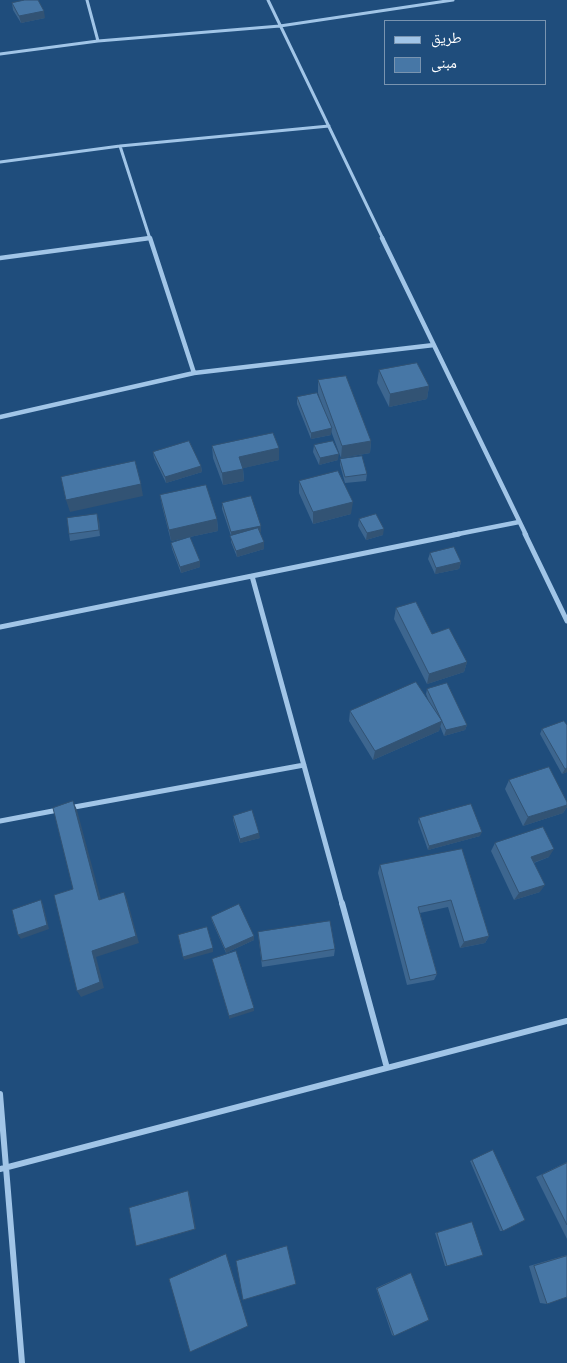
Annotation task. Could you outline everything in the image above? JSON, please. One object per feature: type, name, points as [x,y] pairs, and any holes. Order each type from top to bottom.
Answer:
[{"type":"street","points":[[87,0],[98,41]]},
{"type":"street","points":[[268,0],[567,621]]},
{"type":"street","points":[[0,54],[98,41],[280,26],[453,0]]},
{"type":"street","points":[[0,162],[120,146],[329,126]]},
{"type":"street","points":[[120,146],[194,373]]},
{"type":"street","points":[[0,258],[150,238]]},
{"type":"street","points":[[0,417],[194,373],[434,345]]},
{"type":"street","points":[[0,627],[519,522]]},
{"type":"street","points":[[252,576],[387,1068]]},
{"type":"street","points":[[0,821],[304,765]]},
{"type":"street","points":[[4,1168],[567,1021]]},
{"type":"street","points":[[0,1094],[4,1168],[22,1363]]},
{"type":"building","points":[[38,0],[44,11],[19,16],[12,3]]},
{"type":"building","points":[[417,363],[429,386],[390,394],[379,370]]},
{"type":"building","points":[[346,376],[371,441],[342,446],[318,380]]},
{"type":"building","points":[[317,393],[332,428],[311,433],[297,397]]},
{"type":"building","points":[[273,433],[279,448],[239,457],[243,469],[222,473],[212,446]]},
{"type":"building","points":[[189,441],[201,466],[165,477],[153,452]]},
{"type":"building","points":[[333,441],[339,454],[320,458],[314,445]]},
{"type":"building","points":[[362,456],[367,474],[345,477],[340,459]]},
{"type":"building","points":[[135,461],[141,484],[66,500],[61,477]]},
{"type":"building","points":[[338,471],[353,502],[313,512],[299,481]]},
{"type":"building","points":[[206,485],[217,519],[169,530],[160,495]]},
{"type":"building","points":[[251,496],[261,526],[231,532],[222,503]]},
{"type":"building","points":[[97,514],[99,530],[69,534],[67,518]]},
{"type":"building","points":[[376,514],[384,529],[367,533],[359,519]]},
{"type":"building","points":[[258,528],[264,542],[236,551],[230,536]]},
{"type":"building","points":[[190,537],[200,561],[180,567],[171,543]]},
{"type":"building","points":[[454,547],[461,562],[436,568],[430,553]]},
{"type":"building","points":[[416,602],[432,634],[449,628],[467,662],[429,674],[396,608]]},
{"type":"building","points":[[416,682],[442,721],[375,751],[350,711]]},
{"type":"building","points":[[447,683],[467,725],[446,730],[427,689]]},
{"type":"building","points":[[564,721],[567,725],[567,768],[565,769],[542,729]]},
{"type":"building","points":[[549,767],[567,805],[528,817],[509,780]]},
{"type":"building","points":[[73,801],[99,900],[124,892],[136,936],[92,951],[100,982],[77,991],[54,895],[73,889],[53,808]]},
{"type":"building","points":[[471,804],[482,832],[429,846],[419,818]]},
{"type":"building","points":[[252,810],[259,833],[240,839],[233,816]]},
{"type":"building","points":[[543,827],[554,849],[531,857],[545,885],[519,893],[495,843]]},
{"type":"building","points":[[462,849],[489,936],[464,942],[451,900],[418,907],[437,974],[410,980],[380,865]]},
{"type":"building","points":[[41,900],[47,925],[18,935],[12,910]]},
{"type":"building","points":[[239,904],[254,936],[225,949],[211,917]]},
{"type":"building","points":[[330,921],[335,949],[262,961],[258,932]]},
{"type":"building","points":[[207,927],[213,948],[183,957],[178,935]]},
{"type":"building","points":[[236,951],[254,1008],[229,1016],[212,959]]},
{"type":"building","points":[[493,1150],[525,1220],[503,1231],[472,1160]]},
{"type":"building","points":[[567,1163],[567,1225],[542,1175]]},
{"type":"building","points":[[188,1191],[195,1229],[136,1246],[129,1208]]},
{"type":"building","points":[[472,1222],[483,1255],[447,1266],[437,1233]]},
{"type":"building","points":[[287,1246],[296,1284],[243,1300],[236,1261]]},
{"type":"building","points":[[226,1254],[248,1326],[190,1352],[169,1279]]},
{"type":"building","points":[[567,1256],[567,1297],[547,1304],[534,1266]]},
{"type":"building","points":[[411,1273],[429,1320],[394,1336],[377,1289]]}]
